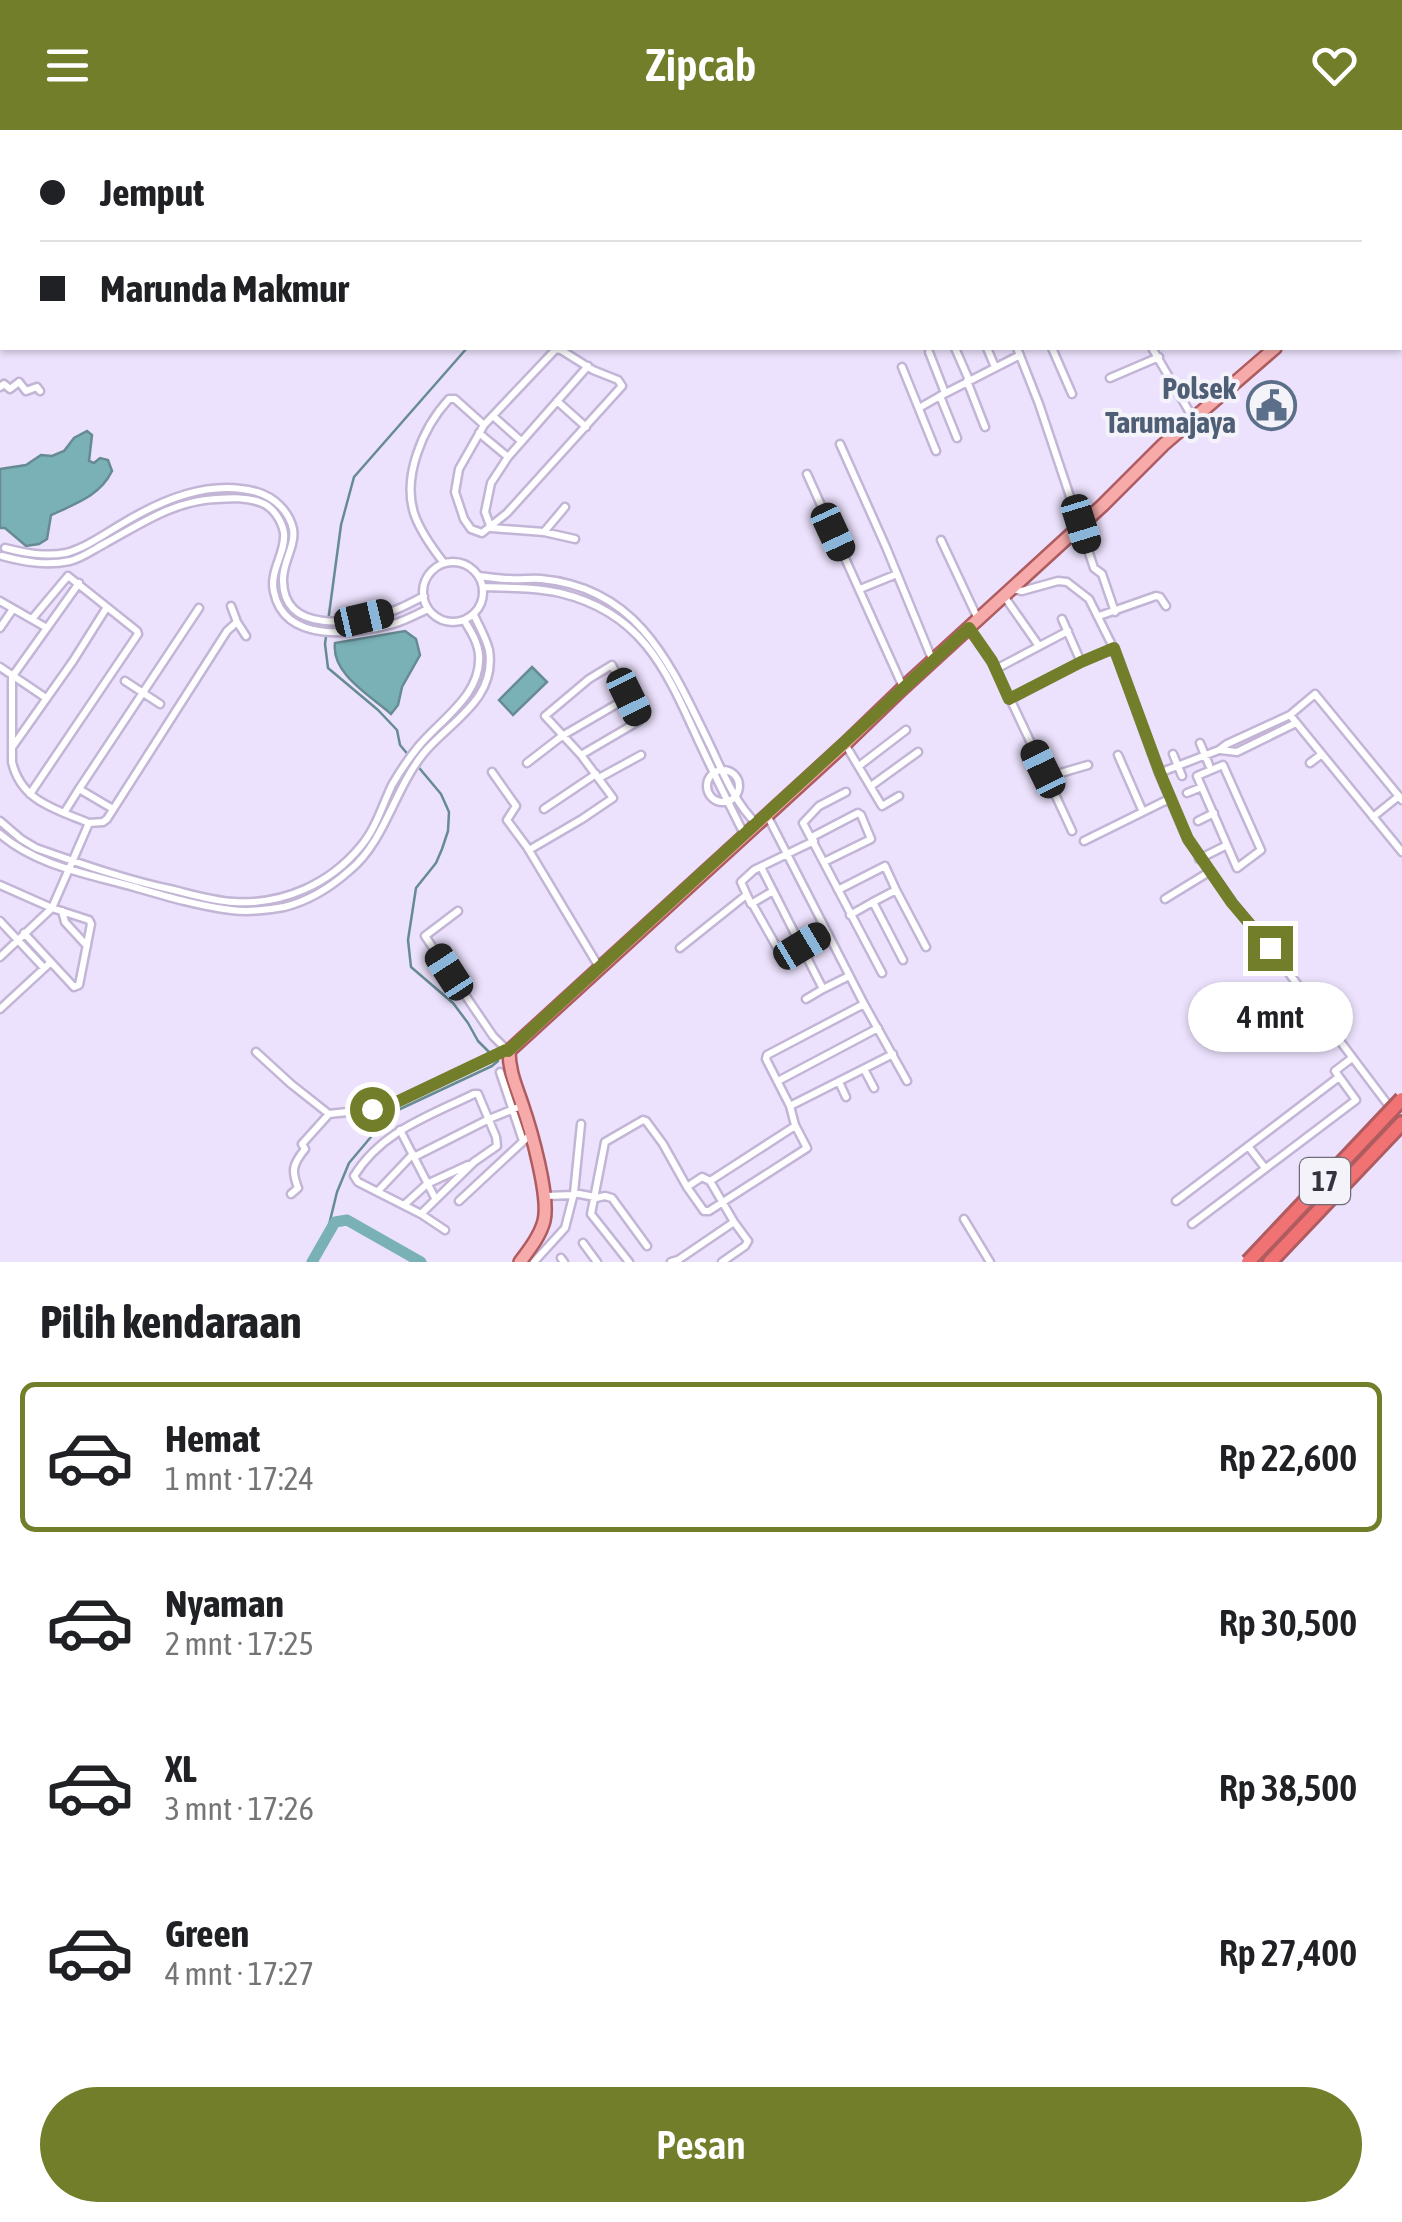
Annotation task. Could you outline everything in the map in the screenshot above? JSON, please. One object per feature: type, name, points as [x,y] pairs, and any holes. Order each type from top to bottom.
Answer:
[{"type":"highway","name":"17","points":[[1248,1262],[1402,1100]]},
{"type":"highway","name":"17","points":[[1270,1262],[1402,1123]]},
{"type":"main road","points":[[521,1262],[545,1218],[544,1196],[510,1073],[501,1054],[845,744],[1267,350]]},
{"type":"street","points":[[556,350],[588,366],[618,380],[622,386],[508,513],[482,534],[471,529],[455,492],[459,469],[481,429],[556,350]]},
{"type":"street","points":[[956,350],[986,427]]},
{"type":"street","points":[[989,350],[995,368]]},
{"type":"street","points":[[1053,350],[1072,394]]},
{"type":"street","points":[[1153,350],[1194,418]]},
{"type":"street","points":[[918,408],[995,368],[1018,351],[1094,568],[1102,576],[1115,612]]},
{"type":"street","points":[[928,352],[957,438]]},
{"type":"street","points":[[1110,378],[1158,358]]},
{"type":"street","points":[[491,528],[486,512],[491,483],[508,457],[588,366]]},
{"type":"street","points":[[902,367],[936,450]]},
{"type":"street","points":[[1,374],[2,386],[10,389],[19,382],[26,390],[36,387],[40,391]]},
{"type":"street","points":[[444,563],[415,516],[412,500],[414,465],[432,422],[449,400],[454,400],[508,457]]},
{"type":"street","points":[[557,401],[586,427]]},
{"type":"street","points":[[493,416],[522,442]]},
{"type":"street","points":[[840,444],[933,662]]},
{"type":"street","points":[[807,474],[904,688]]},
{"type":"street","points":[[2,551],[67,553],[174,498],[217,488],[249,490],[274,500],[292,526],[293,540],[282,584],[285,607],[292,620],[319,632],[364,630],[397,624],[428,609]]},
{"type":"street","points":[[544,532],[565,507]]},
{"type":"street","points":[[491,528],[575,538]]},
{"type":"street","points":[[941,540],[974,624],[1072,830]]},
{"type":"street","points":[[444,563],[464,563],[479,576],[482,601],[474,614],[464,620],[447,622],[428,609],[424,596],[428,575],[444,563]]},
{"type":"street","points":[[860,589],[897,574]]},
{"type":"street","points":[[30,794],[138,634],[66,576],[32,619]]},
{"type":"street","points":[[479,576],[540,578],[597,595],[626,614],[658,645],[736,796],[762,819],[788,855],[907,1081]]},
{"type":"street","points":[[1039,646],[1007,592],[1058,580],[1067,582],[1089,599],[1114,648],[1160,773],[1200,859],[1402,1123]]},
{"type":"street","points":[[79,584],[12,677],[12,762],[15,774],[30,794],[88,823],[103,822],[113,809],[227,631],[237,622]]},
{"type":"street","points":[[483,588],[562,593],[602,607],[622,620],[652,650],[671,680],[744,834]]},
{"type":"street","points":[[285,607],[319,621],[364,618],[392,612],[424,596]]},
{"type":"street","points":[[1098,616],[1156,596],[1166,606]]},
{"type":"street","points":[[0,601],[47,628]]},
{"type":"street","points":[[231,606],[246,636]]},
{"type":"street","points":[[13,746],[107,607]]},
{"type":"street","points":[[64,813],[199,608]]},
{"type":"street","points":[[0,628],[13,609]]},
{"type":"street","points":[[421,750],[464,715],[484,688],[488,646],[474,614]]},
{"type":"street","points":[[1062,619],[1081,662]]},
{"type":"street","points":[[0,834],[20,850],[233,902],[289,896],[324,880],[363,844],[421,750],[468,693],[479,656],[464,620]]},
{"type":"street","points":[[996,668],[1068,631]]},
{"type":"street","points":[[1009,699],[1114,648]]},
{"type":"street","points":[[0,666],[46,698]]},
{"type":"street","points":[[529,850],[612,799],[581,755],[545,715],[612,666],[640,721],[581,755]]},
{"type":"street","points":[[125,681],[160,704]]},
{"type":"street","points":[[1160,773],[1219,750],[1290,714],[1315,694],[1400,798],[1373,816]]},
{"type":"street","points":[[527,763],[562,736],[629,697]]},
{"type":"street","points":[[1290,714],[1402,852]]},
{"type":"street","points":[[1219,750],[1237,752],[1297,723]]},
{"type":"street","points":[[859,766],[906,730]]},
{"type":"street","points":[[1200,743],[1209,765]]},
{"type":"street","points":[[845,744],[884,806],[900,796]]},
{"type":"street","points":[[871,786],[918,752]]},
{"type":"street","points":[[1173,754],[1182,776]]},
{"type":"street","points":[[1310,762],[1322,754]]},
{"type":"street","points":[[544,809],[597,776],[641,755]]},
{"type":"street","points":[[1118,755],[1143,812]]},
{"type":"street","points":[[1048,778],[1088,765]]},
{"type":"street","points":[[1223,765],[1261,850],[1237,868],[1214,813],[1198,776],[1223,765]]},
{"type":"street","points":[[722,770],[713,774],[707,786],[709,794],[716,801],[728,802],[736,796]]},
{"type":"street","points":[[492,772],[516,806],[507,820],[599,968]]},
{"type":"street","points":[[1187,794],[1202,787]]},
{"type":"street","points":[[80,789],[113,809]]},
{"type":"street","points":[[846,792],[819,806],[804,820],[804,826],[882,973]]},
{"type":"street","points":[[1084,841],[1171,798]]},
{"type":"street","points":[[1198,820],[1214,813]]},
{"type":"street","points":[[824,862],[871,840],[861,814],[761,867],[742,880],[741,885],[783,958],[828,932]]},
{"type":"street","points":[[0,821],[36,848],[69,864]]},
{"type":"street","points":[[0,956],[52,908],[88,823]]},
{"type":"street","points":[[1200,859],[1227,845]]},
{"type":"street","points":[[838,890],[885,866],[926,946]]},
{"type":"street","points":[[761,867],[823,990]]},
{"type":"street","points":[[1165,900],[1209,872]]},
{"type":"street","points":[[0,885],[89,920],[82,982],[74,986],[24,933]]},
{"type":"street","points":[[753,904],[773,890]]},
{"type":"street","points":[[850,914],[896,890]]},
{"type":"street","points":[[680,948],[746,896]]},
{"type":"street","points":[[873,902],[903,960]]},
{"type":"street","points":[[291,1194],[298,1188],[292,1171],[305,1149],[302,1144],[329,1114],[384,1108],[501,1054],[499,1044],[425,936],[458,910]]},
{"type":"street","points":[[62,911],[64,922],[87,946]]},
{"type":"street","points":[[0,921],[44,968]]},
{"type":"street","points":[[0,1009],[51,962]]},
{"type":"street","points":[[806,999],[849,976]]},
{"type":"street","points":[[629,1262],[591,1214],[605,1142],[643,1120],[663,1144],[704,1211],[722,1202],[808,1146],[795,1126],[790,1106],[766,1059],[768,1054],[864,1004]]},
{"type":"street","points":[[778,1082],[878,1028]]},
{"type":"street","points":[[256,1052],[329,1114]]},
{"type":"street","points":[[790,1106],[893,1054]]},
{"type":"street","points":[[1192,1224],[1356,1100],[1335,1071],[1352,1058]]},
{"type":"street","points":[[864,1068],[874,1088]]},
{"type":"street","points":[[378,1191],[414,1156],[518,1108],[500,1072]]},
{"type":"street","points":[[1176,1200],[1339,1077]]},
{"type":"street","points":[[839,1082],[846,1097]]},
{"type":"street","points":[[421,1214],[474,1162],[497,1146],[480,1095],[474,1094],[400,1130],[354,1176],[358,1182],[445,1230]]},
{"type":"street","points":[[534,1262],[565,1228],[574,1194],[581,1124]]},
{"type":"street","points":[[710,1181],[795,1126]]},
{"type":"street","points":[[400,1130],[435,1198]]},
{"type":"street","points":[[459,1202],[526,1138]]},
{"type":"street","points":[[1248,1146],[1265,1168]]},
{"type":"street","points":[[404,1205],[427,1184],[474,1162]]},
{"type":"street","points":[[687,1186],[702,1177],[710,1181],[748,1241],[722,1262]]},
{"type":"street","points":[[544,1196],[612,1198],[647,1246]]},
{"type":"street","points":[[964,1219],[990,1262]]},
{"type":"street","points":[[671,1262],[734,1222]]},
{"type":"street","points":[[583,1243],[597,1262]]},
{"type":"shaded area","points":[[87,431],[92,435],[89,461],[108,460],[112,471],[101,487],[51,515],[47,539],[39,544],[26,546],[0,528],[0,469],[26,465],[41,455],[64,451],[74,438]]},
{"type":"shaded area","points":[[405,631],[416,639],[420,655],[391,714],[346,674],[335,654],[335,643]]},
{"type":"shaded area","points":[[532,667],[547,682],[513,715],[499,700]]},
{"type":"waterway","points":[[327,1233],[349,1163],[381,1125],[398,1110],[498,1061],[478,1041],[453,1003],[411,967],[408,940],[416,888],[436,863],[448,831],[449,812],[441,794],[400,745],[397,730],[328,668],[325,644],[341,525],[354,477],[465,350]]},
{"type":"waterway","points":[[312,1262],[335,1222],[347,1220],[421,1262]]},
{"type":"place","name":"Polsek Tarumajaya","points":[[1271,405]]},
{"type":"route","points":[[372,1109],[384,1108],[508,1051],[969,628],[992,661],[1009,699],[1114,648],[1188,839],[1232,903],[1270,948]]}]
